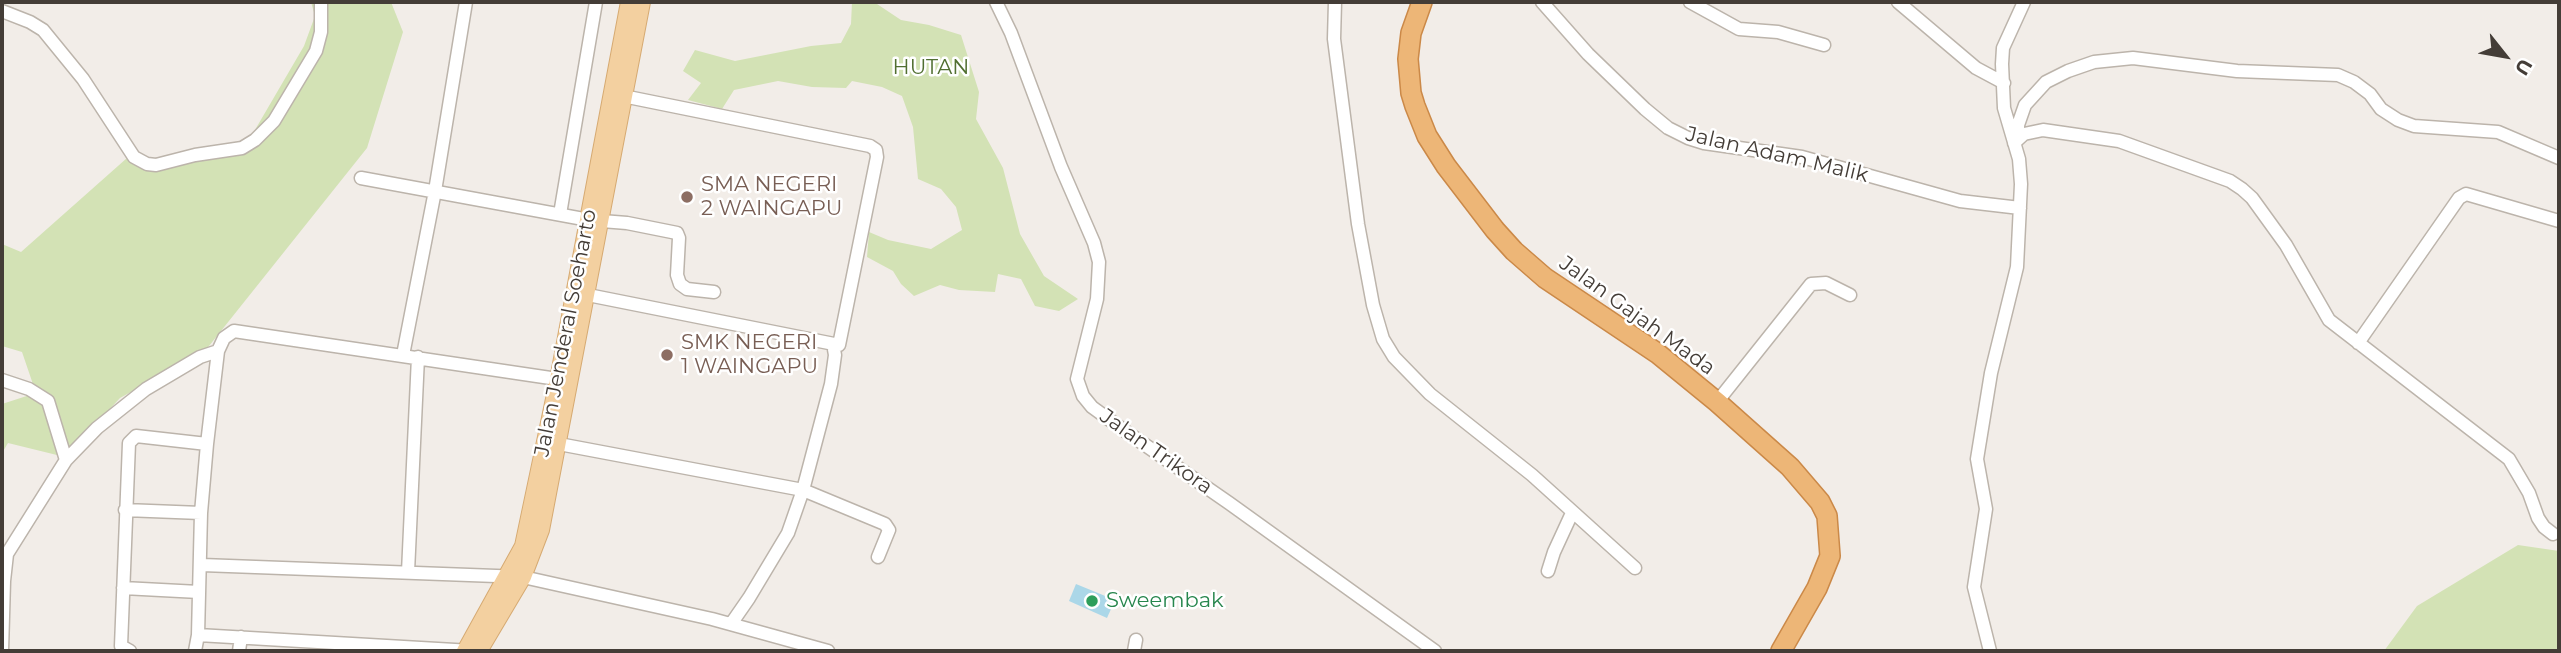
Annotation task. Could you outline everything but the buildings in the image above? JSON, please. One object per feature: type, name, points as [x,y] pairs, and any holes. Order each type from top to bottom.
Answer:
[{"type":"highway","name":"Jalan Gajah Mada","points":[[1420,3],[1408,59],[1411,93],[1427,136],[1446,166],[1495,230],[1528,265],[1565,293],[1657,353],[1717,402],[1790,467],[1820,502],[1827,516],[1831,545],[1826,569],[1781,651]]},
{"type":"main road","name":"Jalan Jenderal Soeharto","points":[[472,651],[541,530],[559,444],[564,380],[594,220],[629,2]]},
{"type":"main road","name":"Jalan Jenderal Soeharto","points":[[515,577],[588,295],[594,220],[624,96],[642,2]]},
{"type":"street","points":[[2,11],[43,30],[83,79],[134,157],[147,164],[156,165],[195,155],[242,148],[255,140],[274,121],[316,51],[321,32],[321,2]]},
{"type":"street","points":[[403,355],[435,191],[466,2]]},
{"type":"street","points":[[560,214],[596,2]]},
{"type":"street","name":"Jalan Trikora","points":[[996,2],[1011,33],[1099,261],[1097,299],[1077,379],[1083,396],[1092,407],[1179,475],[1435,651]]},
{"type":"street","points":[[1335,2],[1334,39],[1358,224],[1373,305],[1384,338],[1394,357],[1430,394],[1532,475],[1635,568]]},
{"type":"street","name":"Jalan Adam Malik","points":[[1544,2],[1595,61],[1645,109],[1668,128],[1688,138],[1704,143],[1802,157],[1960,201],[2020,208]]},
{"type":"street","points":[[1690,2],[1739,29],[1778,32],[1824,45]]},
{"type":"street","points":[[1898,2],[1976,68],[2004,83]]},
{"type":"street","points":[[1990,651],[1974,587],[1986,509],[1977,459],[1992,373],[2014,283],[2020,208],[2020,159],[2004,108],[2002,64],[2003,48],[2013,21],[2024,2]]},
{"type":"street","points":[[2016,140],[2025,105],[2046,82],[2094,62],[2133,58],[2237,71],[2338,75],[2354,82],[2370,94],[2381,109],[2398,120],[2414,126],[2498,132],[2559,158]]},
{"type":"street","points":[[588,295],[841,344],[876,150],[870,146],[624,96]]},
{"type":"street","points":[[2016,140],[2032,131],[2043,130],[2119,141],[2230,181],[2252,198],[2286,245],[2329,320],[2509,459],[2529,493],[2538,518],[2553,534]]},
{"type":"street","points":[[361,178],[677,233],[677,275],[680,284],[687,289],[714,292]]},
{"type":"street","points":[[2358,343],[2459,198],[2466,194],[2559,221]]},
{"type":"street","points":[[1717,402],[1811,284],[1826,283],[1850,295]]},
{"type":"street","points":[[195,651],[207,443],[218,351],[224,338],[234,331],[564,380]]},
{"type":"street","points":[[731,624],[788,533],[803,490],[831,384],[835,355],[833,344]]},
{"type":"street","points":[[2,651],[7,554],[65,460],[105,422],[146,389],[200,357],[218,351]]},
{"type":"street","points":[[408,572],[418,357]]},
{"type":"street","points":[[2,380],[29,389],[48,401],[65,460]]},
{"type":"street","points":[[130,651],[121,646],[129,443],[132,437],[207,443]]},
{"type":"street","points":[[559,444],[803,490],[884,524],[889,530],[878,558]]},
{"type":"street","points":[[125,510],[201,513]]},
{"type":"street","points":[[1548,571],[1572,513]]},
{"type":"street","points":[[202,565],[515,577],[731,624],[828,651]]},
{"type":"street","points":[[123,588],[199,592]]},
{"type":"street","points":[[198,635],[472,651]]},
{"type":"street","points":[[239,651],[241,637]]},
{"type":"green space","points":[[311,2],[391,2],[403,32],[367,148],[205,351],[120,398],[65,457],[8,443],[2,453],[2,404],[36,393],[22,352],[2,346],[2,244],[21,252],[127,158],[149,168],[242,144],[252,135],[304,46],[315,16]]},
{"type":"green space","name":"HUTAN","points":[[852,2],[874,2],[901,20],[961,35],[979,92],[976,119],[1003,168],[1020,234],[1044,276],[1078,299],[1059,311],[1035,306],[1021,279],[998,274],[995,292],[959,290],[940,285],[914,296],[901,284],[893,271],[867,257],[869,232],[888,240],[931,249],[962,230],[956,207],[941,189],[918,179],[913,127],[902,96],[882,87],[852,81],[846,88],[812,87],[778,81],[734,90],[722,109],[688,100],[701,83],[683,71],[695,50],[735,61],[841,43],[851,24]]},
{"type":"green space","points":[[2518,545],[2559,551],[2559,651],[2384,651],[2417,606]]},
{"type":"water","name":"Sweembak","points":[[1076,584],[1115,600],[1107,618],[1069,601]]},
{"type":"place","name":"SMA NEGERI 2 WAINGAPU","points":[[687,197]]},
{"type":"place","name":"SMK NEGERI 1 WAINGAPU","points":[[667,355]]},
{"type":"place","name":"Sweembak","points":[[1092,601]]}]
